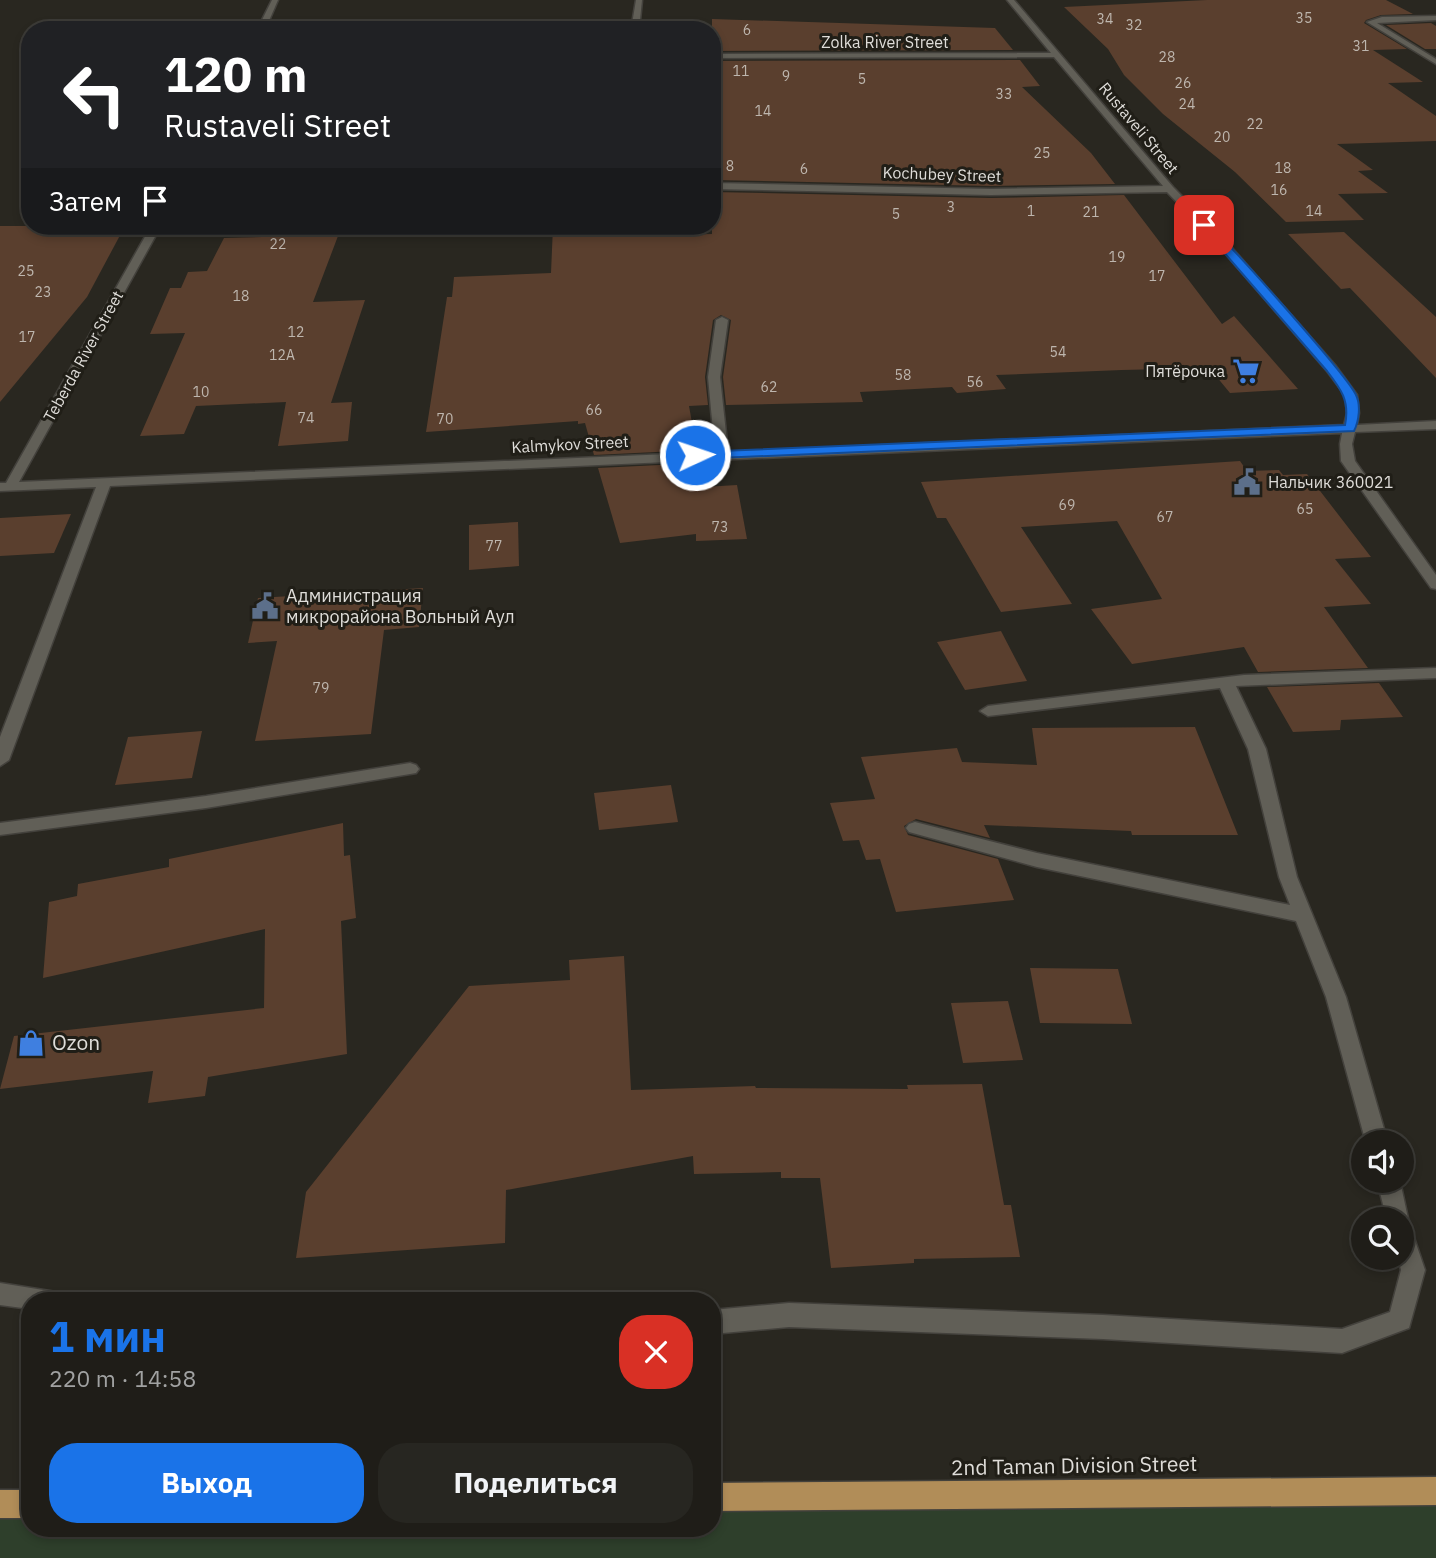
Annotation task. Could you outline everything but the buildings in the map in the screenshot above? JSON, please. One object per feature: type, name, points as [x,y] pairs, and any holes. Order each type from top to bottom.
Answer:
[{"type":"main road","name":"2nd Taman Division Street","points":[[721,1497],[1436,1491]]},
{"type":"main road","points":[[0,1504],[21,1504]]},
{"type":"street","points":[[265,21],[275,0]]},
{"type":"street","points":[[636,21],[639,0]]},
{"type":"street","name":"Rustaveli Street","points":[[1010,0],[1170,189],[1221,242],[1331,368],[1351,395],[1353,413],[1346,444],[1348,461],[1429,564],[1436,585]]},
{"type":"street","points":[[1436,18],[1382,19],[1371,22],[1436,62]]},
{"type":"street","name":"Zolka River Street","points":[[721,56],[1057,55]]},
{"type":"street","name":"Kochubey Street","points":[[721,186],[991,192],[1170,189]]},
{"type":"street","name":"Teberda River Street","points":[[5,487],[151,235]]},
{"type":"street","points":[[722,320],[714,377],[722,454]]},
{"type":"street","name":"Kalmykov Street","points":[[5,487],[1436,425]]},
{"type":"street","points":[[0,760],[104,483]]},
{"type":"street","points":[[988,711],[1226,683],[1436,673]]},
{"type":"street","points":[[1226,683],[1257,749],[1288,877],[1336,997],[1373,1130]]},
{"type":"street","points":[[0,829],[217,801],[410,769]]},
{"type":"street","points":[[915,828],[1037,860],[1303,915]]},
{"type":"street","points":[[721,1321],[789,1315],[1102,1327],[1342,1340],[1400,1320],[1413,1270]]},
{"type":"street","points":[[0,1294],[21,1297]]},
{"type":"green space","points":[[1436,1491],[1436,1558],[0,1558],[0,1504],[21,1504],[21,1537],[721,1537],[721,1497]]},
{"type":"place","name":"Пятёрочка","points":[[1246,371]]},
{"type":"place","name":"Нальчик 360021","points":[[1247,482]]},
{"type":"place","name":"Администрация микрорайона Вольный Аул","points":[[265,606]]},
{"type":"place","name":"Ozon","points":[[31,1043]]},
{"type":"route","points":[[695,455],[1350,429],[1353,413],[1351,395],[1331,368],[1204,225]]}]
